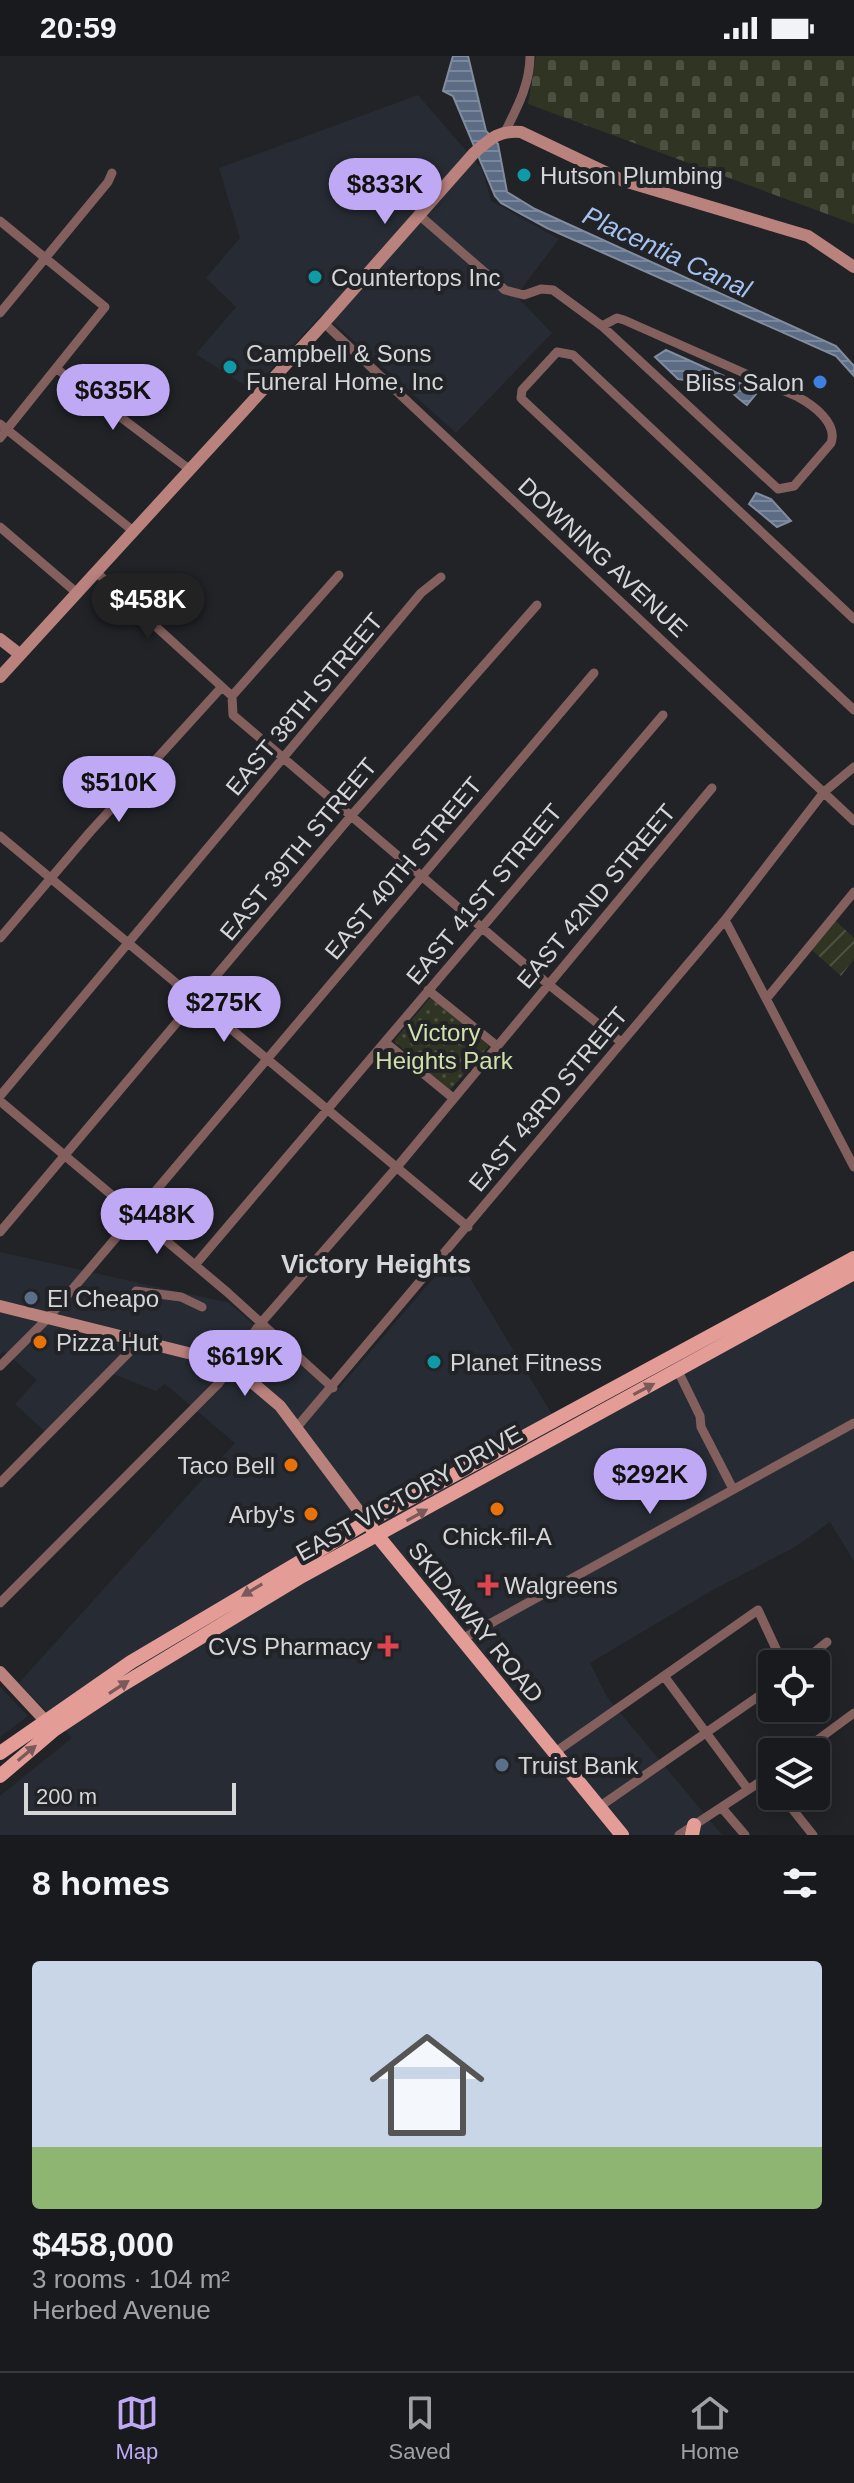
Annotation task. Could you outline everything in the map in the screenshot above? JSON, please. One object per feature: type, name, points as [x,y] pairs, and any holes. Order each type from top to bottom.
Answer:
[{"type":"main road","name":"EAST VICTORY DRIVE","points":[[0,1753],[302,1576],[678,1371],[854,1258]]},
{"type":"main road","name":"EAST VICTORY DRIVE","points":[[0,1776],[50,1724],[131,1662],[367,1522],[769,1312],[854,1273]]},
{"type":"main road","name":"SKIDAWAY ROAD","points":[[367,1522],[622,1835]]},
{"type":"street","points":[[0,677],[18,653],[77,593],[324,323],[474,153],[500,133],[524,92],[530,56]]},
{"type":"street","points":[[500,133],[521,132],[624,181],[808,236],[854,267]]},
{"type":"street","points":[[0,313],[108,182],[112,173]]},
{"type":"street","points":[[419,215],[505,290],[524,295],[541,289],[553,290],[602,326],[778,489],[794,486],[831,443],[831,427],[810,403],[624,320],[617,318],[602,326]]},
{"type":"street","points":[[0,221],[105,307],[57,369],[2,430],[132,530]]},
{"type":"street","name":"DOWNING AVENUE","points":[[324,323],[854,821]]},
{"type":"street","points":[[854,619],[573,355],[557,352],[522,390],[521,398],[525,402],[854,710]]},
{"type":"street","points":[[57,369],[189,469]]},
{"type":"street","points":[[0,527],[77,593]]},
{"type":"street","points":[[96,572],[220,689],[232,696]]},
{"type":"street","points":[[339,575],[232,696],[233,715],[481,928],[621,1042]]},
{"type":"street","name":"EAST 38TH STREET","points":[[0,1099],[421,593],[441,577]]},
{"type":"street","name":"EAST 39TH STREET","points":[[0,1232],[351,816],[537,605]]},
{"type":"street","points":[[0,639],[18,653]]},
{"type":"street","name":"EAST 40TH STREET","points":[[0,1366],[48,1318],[594,673]]},
{"type":"street","points":[[0,938],[220,689]]},
{"type":"street","name":"EAST 41ST STREET","points":[[195,1265],[663,715]]},
{"type":"street","name":"EAST 43RD STREET","points":[[297,1427],[725,920],[824,792],[854,767]]},
{"type":"street","name":"EAST 42ND STREET","points":[[0,1603],[207,1396],[260,1324],[397,1167],[712,788]]},
{"type":"street","points":[[0,836],[468,1227]]},
{"type":"street","points":[[767,998],[854,892]]},
{"type":"street","points":[[725,920],[854,1167]]},
{"type":"street","points":[[428,990],[497,1046]]},
{"type":"street","points":[[386,1043],[453,1098]]},
{"type":"street","points":[[0,1099],[62,1156],[195,1265],[333,1388]]},
{"type":"street","points":[[136,1291],[181,1297],[202,1307]]},
{"type":"street","name":"SKIDAWAY ROAD","points":[[0,1306],[229,1367],[260,1386],[297,1427],[367,1522]]},
{"type":"street","points":[[0,1483],[139,1342]]},
{"type":"street","points":[[678,1371],[700,1416],[701,1427],[733,1489]]},
{"type":"street","points":[[462,1639],[854,1423]]},
{"type":"street","points":[[554,1753],[758,1610],[777,1650]]},
{"type":"street","points":[[817,1650],[827,1642]]},
{"type":"street","points":[[0,1672],[50,1724]]},
{"type":"street","points":[[664,1676],[747,1788]]},
{"type":"street","points":[[599,1807],[758,1697]]},
{"type":"street","points":[[820,1738],[854,1713]]},
{"type":"street","points":[[679,1835],[693,1830],[747,1788],[758,1783]]},
{"type":"street","points":[[722,1808],[745,1835]]},
{"type":"street","points":[[793,1810],[813,1835]]},
{"type":"shaded area","points":[[418,95],[482,169],[491,201],[559,239],[516,296],[552,333],[456,433],[323,313],[252,390],[196,354],[236,307],[206,278],[240,238],[219,168]]},
{"type":"shaded area","points":[[0,1252],[229,1303],[334,1394],[455,1253],[565,1436],[854,1277],[854,1561],[830,1522],[795,1547],[711,1591],[590,1663],[607,1697],[722,1835],[0,1835],[0,1796],[72,1738],[19,1683],[235,1443],[165,1384],[156,1391],[113,1374],[52,1438],[15,1404],[37,1380],[4,1351],[0,1355]]},
{"type":"shaded area","points":[[0,1687],[28,1716],[0,1737]]},
{"type":"green space","points":[[536,56],[854,56],[854,224],[528,104]]},
{"type":"green space","points":[[836,921],[854,938],[854,959],[841,976],[812,950]]},
{"type":"green space","name":"Victory Heights Park","points":[[431,997],[489,1046],[450,1090],[394,1041]]},
{"type":"water","points":[[453,56],[468,56],[486,131],[498,144],[507,192],[535,209],[836,346],[854,366],[854,376],[836,356],[547,228],[501,203],[495,196],[453,96],[443,91]]},
{"type":"water","points":[[666,350],[751,388],[756,394],[747,405],[705,374],[689,373],[684,380],[678,379],[655,357]]},
{"type":"water","points":[[756,493],[771,499],[791,521],[777,527],[749,504]]},
{"type":"place","name":"Hutson Plumbing","points":[[524,175]]},
{"type":"place","name":"Countertops Inc","points":[[315,277]]},
{"type":"place","name":"Campbell & Sons Funeral Home, Inc","points":[[230,367]]},
{"type":"place","name":"Bliss Salon","points":[[820,382]]},
{"type":"place","name":"El Cheapo","points":[[31,1298]]},
{"type":"place","name":"Pizza Hut","points":[[40,1342]]},
{"type":"place","name":"Planet Fitness","points":[[434,1362]]},
{"type":"place","name":"Taco Bell","points":[[291,1465]]},
{"type":"place","name":"Chick-fil-A","points":[[497,1509]]},
{"type":"place","name":"Arby's","points":[[311,1514]]},
{"type":"place","name":"Walgreens","points":[[488,1585]]},
{"type":"place","name":"CVS Pharmacy","points":[[388,1646]]},
{"type":"place","name":"Truist Bank","points":[[502,1765]]},
{"type":"district","name":"Victory Heights","points":[[376,1264]]},
{"type":"water label","name":"Placentia Canal","points":[[667,252]]}]
